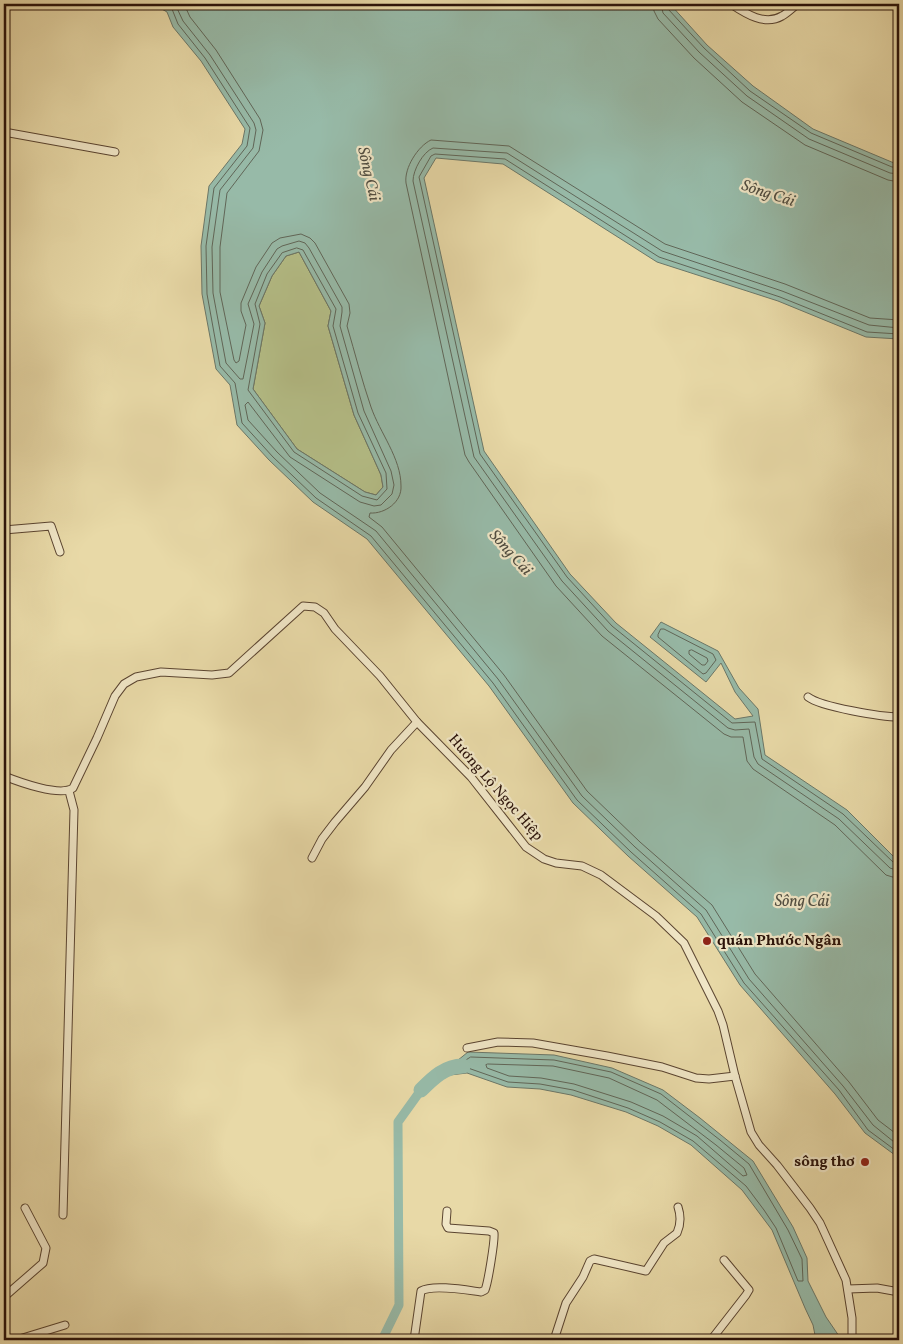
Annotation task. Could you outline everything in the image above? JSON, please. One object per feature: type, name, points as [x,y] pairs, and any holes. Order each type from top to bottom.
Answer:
[{"type":"street","points":[[731,4],[752,16],[770,21],[785,15],[798,4]]},
{"type":"street","points":[[4,132],[115,152]]},
{"type":"street","points":[[4,530],[51,526],[60,552]]},
{"type":"street","name":"Hương Lộ Ngọc Hiệp","points":[[69,791],[74,788],[115,696],[124,684],[136,677],[161,672],[212,675],[229,673],[303,606],[315,607],[324,614],[335,629],[380,676],[417,722],[471,777],[526,847],[544,859],[556,863],[582,866],[601,874],[656,916],[678,936],[718,1010],[751,1132],[759,1145],[778,1165],[815,1215],[846,1280],[852,1318],[852,1340]]},
{"type":"street","points":[[808,697],[815,701],[842,708],[899,717]]},
{"type":"street","points":[[312,858],[334,822],[365,787],[391,750],[417,722]]},
{"type":"street","points":[[4,776],[56,791],[69,791],[74,810],[63,1216]]},
{"type":"street","points":[[467,1048],[498,1042],[533,1043],[662,1067],[696,1078],[709,1079],[735,1076]]},
{"type":"street","points":[[554,1340],[566,1302],[584,1277],[590,1261],[594,1259],[646,1271],[664,1243],[677,1233],[681,1221],[678,1207]]},
{"type":"street","points":[[4,1298],[43,1263],[46,1256],[46,1248],[25,1208]]},
{"type":"street","points":[[414,1340],[421,1291],[437,1288],[481,1292],[485,1290],[488,1284],[495,1239],[494,1233],[490,1230],[448,1228],[446,1224],[447,1211]]},
{"type":"street","points":[[711,1340],[749,1290],[724,1260]]},
{"type":"street","points":[[848,1289],[877,1288],[899,1292]]},
{"type":"street","points":[[16,1340],[65,1326]]},
{"type":"green space","points":[[299,252],[331,311],[328,326],[354,415],[381,475],[383,487],[376,495],[365,492],[297,449],[253,389],[265,323],[259,306],[272,276],[286,256]]},
{"type":"water","name":"Sông Cái","points":[[153,4],[670,4],[707,45],[753,86],[813,129],[894,163],[899,163],[899,339],[866,337],[778,301],[657,262],[503,164],[436,158],[424,178],[484,451],[570,574],[616,623],[735,719],[753,716],[735,692],[721,663],[706,682],[650,637],[661,622],[718,651],[739,688],[758,709],[765,755],[847,810],[899,862],[899,1158],[865,1133],[835,1094],[740,985],[697,917],[628,856],[573,803],[489,686],[367,539],[313,502],[269,460],[237,425],[230,385],[216,369],[202,294],[201,246],[209,186],[242,144],[245,129],[201,61],[173,27],[167,12]],"holes":[[[299,252],[331,311],[328,326],[354,415],[381,475],[383,487],[376,495],[365,492],[297,449],[253,389],[265,323],[259,306],[272,276],[286,256]]]},
{"type":"water","points":[[468,1052],[554,1055],[612,1068],[663,1090],[700,1118],[753,1161],[793,1227],[807,1258],[808,1281],[826,1317],[839,1336],[839,1340],[816,1340],[813,1325],[772,1230],[742,1190],[691,1145],[658,1126],[626,1112],[571,1095],[540,1089],[507,1087],[467,1073],[450,1075],[421,1090]]},
{"type":"waterway","points":[[421,1090],[445,1070],[463,1066]]},
{"type":"waterway","points":[[382,1340],[399,1305],[398,1122],[421,1090]]},
{"type":"place","name":"quán Phước Ngân","points":[[707,941]]},
{"type":"place","name":"sông thơ","points":[[865,1162]]}]
